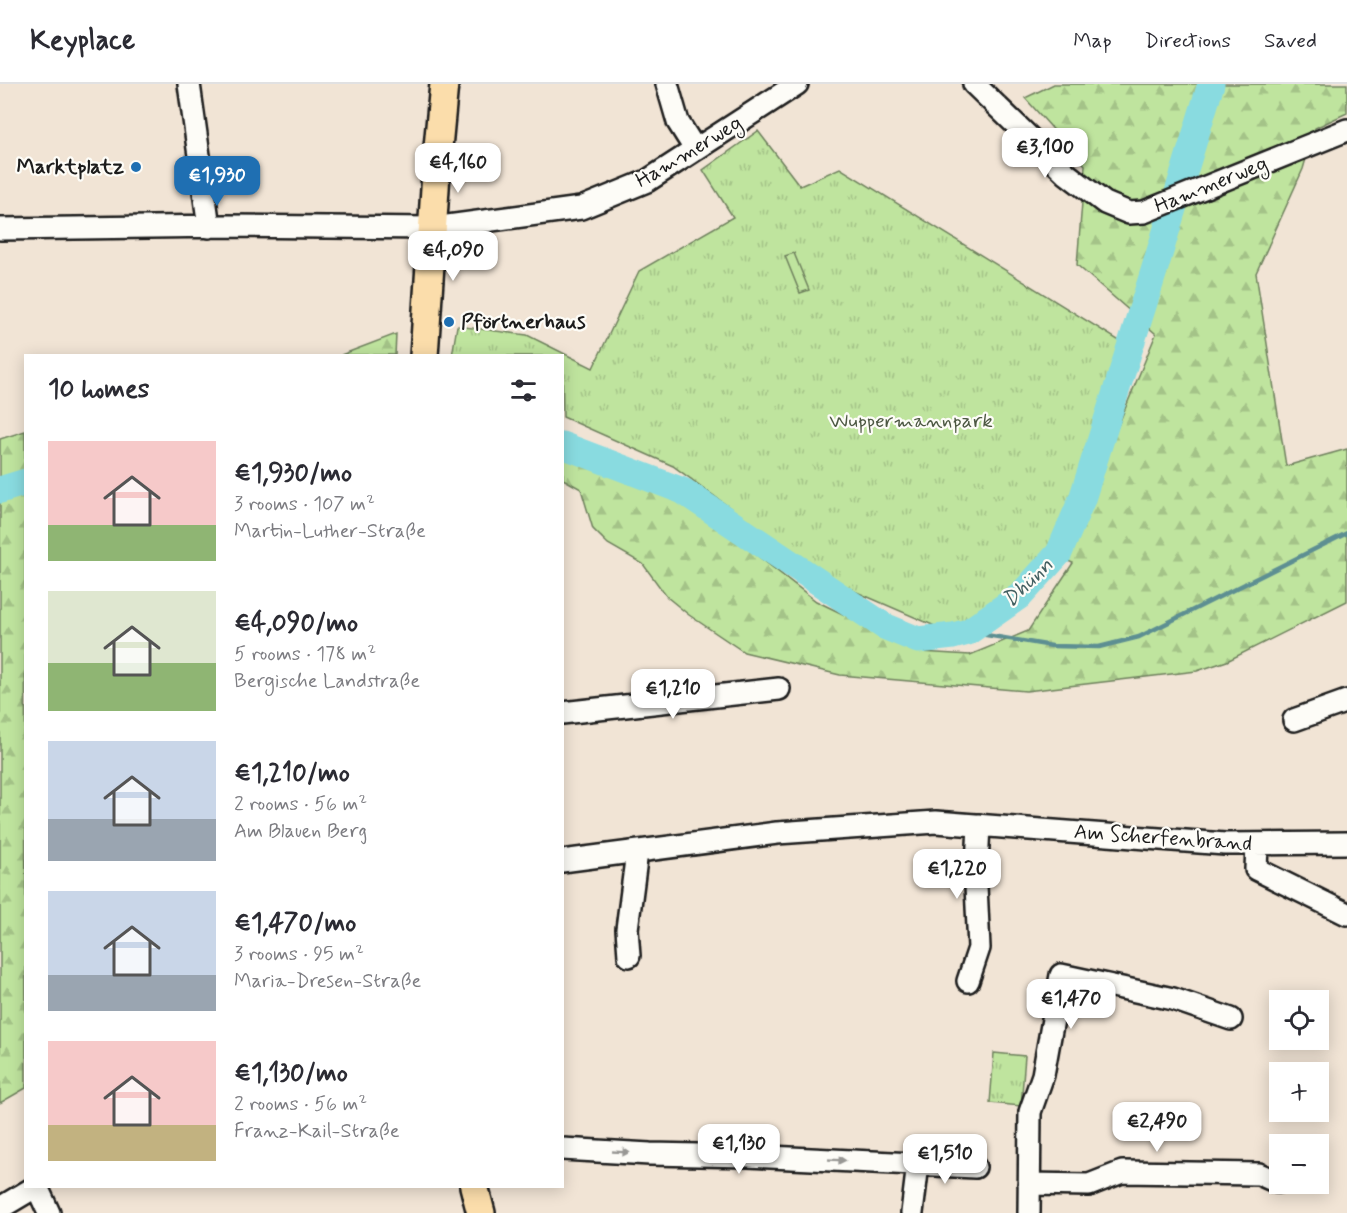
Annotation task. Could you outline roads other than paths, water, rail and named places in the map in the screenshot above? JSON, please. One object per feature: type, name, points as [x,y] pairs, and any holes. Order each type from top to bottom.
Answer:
[{"type":"main road","points":[[425,345],[444,84]]},
{"type":"main road","points":[[475,1188],[481,1213]]},
{"type":"street","points":[[189,84],[209,226]]},
{"type":"street","points":[[667,84],[678,122],[695,149]]},
{"type":"street","name":"Hammerweg","points":[[0,229],[209,226],[433,228],[580,208],[647,181],[797,84]]},
{"type":"street","name":"Hammerweg","points":[[974,84],[1067,174],[1105,203],[1129,213],[1144,212],[1347,130]]},
{"type":"street","points":[[564,712],[779,689]]},
{"type":"street","points":[[1294,720],[1347,701]]},
{"type":"street","name":"Am Scherfenbrand","points":[[564,861],[777,833],[936,822],[1225,844],[1347,843]]},
{"type":"street","points":[[968,981],[979,948],[976,886],[979,825]]},
{"type":"street","points":[[1257,845],[1256,869],[1347,914]]},
{"type":"street","points":[[629,956],[627,929],[636,852]]},
{"type":"street","points":[[1029,1213],[1030,1112],[1043,1075],[1060,975],[1173,999],[1231,1018]]},
{"type":"street","points":[[564,1149],[975,1167]]},
{"type":"street","points":[[912,1213],[918,1164]]},
{"type":"street","points":[[1029,1184],[1089,1185],[1122,1172],[1259,1174],[1269,1178]]},
{"type":"street","points":[[0,1208],[35,1188]]},
{"type":"street","points":[[37,1188],[49,1213]]},
{"type":"waterway","name":"Dhünn","points":[[564,446],[683,491],[884,626],[918,640],[968,632],[1021,595],[1059,553],[1082,499],[1211,84]]},
{"type":"waterway","name":"Dhünn","points":[[0,490],[24,483]]},
{"type":"waterway","points":[[968,632],[1052,646],[1099,647],[1139,637],[1347,533]]},
{"type":"place","name":"Marktplatz","points":[[136,167]]},
{"type":"place","name":"Pförtnerhaus","points":[[449,322]]},
{"type":"park label","name":"Wuppermannpark","points":[[911,421]]}]
